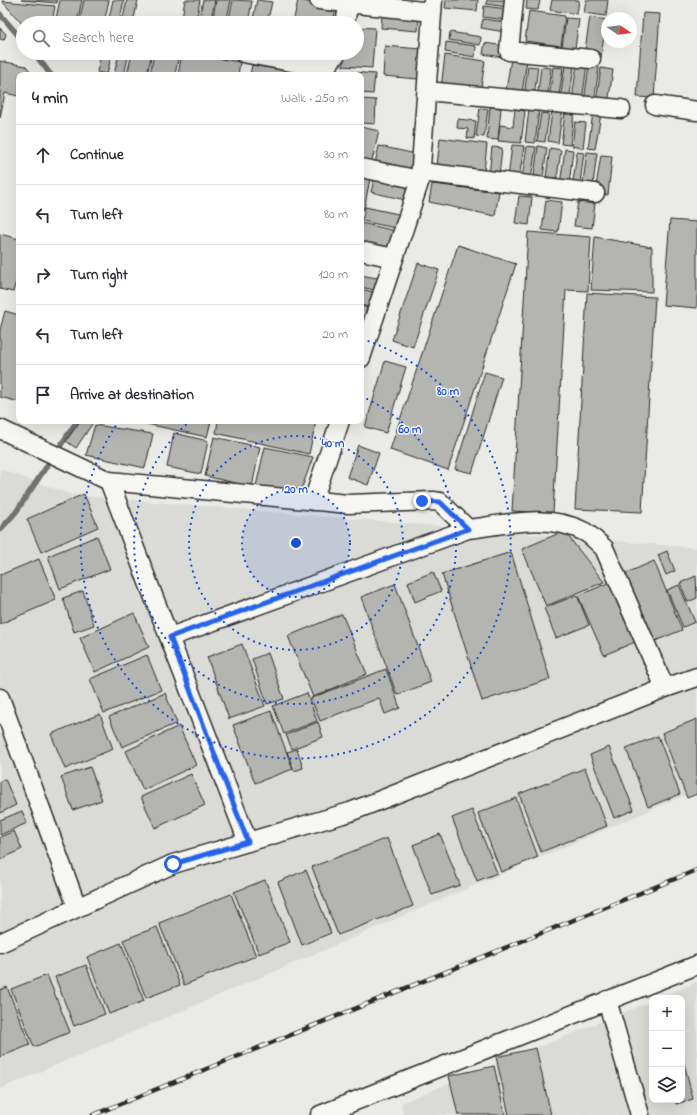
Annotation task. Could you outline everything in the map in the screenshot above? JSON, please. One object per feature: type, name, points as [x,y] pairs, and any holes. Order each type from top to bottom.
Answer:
[{"type":"street","points":[[319,0],[349,3],[433,6],[421,176],[394,258],[365,333]]},
{"type":"street","points":[[514,0],[509,51],[590,60]]},
{"type":"street","points":[[346,16],[349,3]]},
{"type":"street","points":[[281,60],[313,66],[328,64],[331,60]]},
{"type":"street","points":[[427,94],[437,92],[621,110]]},
{"type":"street","points":[[655,105],[697,111]]},
{"type":"street","points":[[364,168],[421,176],[595,193]]},
{"type":"street","points":[[364,252],[394,258]]},
{"type":"street","points":[[313,501],[339,424]]},
{"type":"street","points":[[0,429],[109,481],[348,504],[433,501],[440,502],[468,529]]},
{"type":"street","points":[[109,481],[248,842]]},
{"type":"street","points":[[170,637],[468,529],[541,520],[565,523],[587,533],[604,548],[665,688]]},
{"type":"street","points":[[0,942],[173,864],[350,812],[665,688],[697,677]]},
{"type":"street","points":[[0,698],[77,907]]},
{"type":"street","points":[[320,1115],[697,965]]},
{"type":"street","points":[[607,1000],[640,1115]]},
{"type":"shaded area","points":[[0,469],[72,495],[697,548],[697,790],[0,1089]]},
{"type":"shaded area","points":[[697,982],[697,1115],[403,1115],[401,1103],[649,1002],[649,1103],[685,1103],[685,995],[666,995]]},
{"type":"building","points":[[21,0],[57,0],[57,3]]},
{"type":"building","points":[[60,0],[82,0],[79,16],[57,16]]},
{"type":"building","points":[[84,0],[109,0],[106,16],[81,16]]},
{"type":"building","points":[[113,0],[124,0],[121,16],[110,16]]},
{"type":"building","points":[[127,0],[138,0],[135,16],[124,16]]},
{"type":"building","points":[[185,0],[200,0],[197,16],[182,16]]},
{"type":"building","points":[[203,0],[215,0],[212,16],[200,16]]},
{"type":"building","points":[[216,0],[231,0],[228,16],[213,16]]},
{"type":"building","points":[[233,0],[252,1],[249,16],[230,16]]},
{"type":"building","points":[[257,0],[272,2],[269,16],[254,16]]},
{"type":"building","points":[[298,0],[336,8],[334,16],[295,16]]},
{"type":"building","points":[[446,0],[478,0],[477,11],[445,8]]},
{"type":"building","points":[[487,0],[515,0],[514,8],[486,4]]},
{"type":"building","points":[[527,0],[540,0],[538,10],[526,9]]},
{"type":"building","points":[[552,0],[579,0],[577,14],[550,10]]},
{"type":"building","points":[[586,0],[608,0],[606,12],[601,12],[601,15],[584,13]]},
{"type":"building","points":[[2,1],[55,6],[53,16],[16,17]]},
{"type":"building","points":[[484,6],[514,10],[513,21],[483,17]]},
{"type":"building","points":[[529,11],[565,16],[561,46],[525,41]]},
{"type":"building","points":[[643,13],[660,14],[654,98],[637,97]]},
{"type":"building","points":[[382,14],[419,17],[418,31],[381,28]]},
{"type":"building","points":[[590,17],[601,19],[601,48],[602,48],[601,58],[584,56]]},
{"type":"building","points":[[566,18],[579,19],[575,49],[562,47]]},
{"type":"building","points":[[483,19],[512,23],[511,33],[481,28]]},
{"type":"building","points":[[364,27],[375,28],[372,68],[343,66],[343,60],[364,60]]},
{"type":"building","points":[[0,28],[6,34],[4,40],[0,39]]},
{"type":"building","points":[[450,32],[481,37],[480,45],[449,40]]},
{"type":"building","points":[[446,42],[476,46],[475,57],[445,52]]},
{"type":"building","points":[[485,43],[510,47],[508,58],[483,54]]},
{"type":"building","points":[[385,46],[421,49],[418,79],[383,76]]},
{"type":"building","points":[[445,55],[485,61],[480,94],[441,88]]},
{"type":"building","points":[[511,58],[527,60],[522,93],[506,91]]},
{"type":"building","points":[[100,60],[110,60],[107,72],[97,72]]},
{"type":"building","points":[[117,60],[127,60],[125,72],[115,72]]},
{"type":"building","points":[[130,60],[150,60],[148,72],[128,72]]},
{"type":"building","points":[[153,60],[178,60],[176,72],[151,72]]},
{"type":"building","points":[[181,60],[227,60],[240,62],[238,72],[179,72]]},
{"type":"building","points":[[316,60],[327,60],[326,63]]},
{"type":"building","points":[[0,61],[26,66],[31,72],[16,72],[16,95],[5,93],[0,118]]},
{"type":"building","points":[[577,63],[587,65],[582,101],[572,100]]},
{"type":"building","points":[[252,65],[296,72],[251,72]]},
{"type":"building","points":[[565,65],[574,66],[569,103],[560,101]]},
{"type":"building","points":[[528,66],[538,67],[534,97],[524,96]]},
{"type":"building","points":[[589,66],[599,67],[594,102],[584,101]]},
{"type":"building","points":[[541,67],[551,68],[547,100],[537,99]]},
{"type":"building","points":[[553,67],[563,68],[558,102],[549,100]]},
{"type":"building","points":[[601,68],[613,70],[608,104],[596,102]]},
{"type":"building","points":[[364,73],[375,74],[373,94],[364,93]]},
{"type":"building","points":[[364,99],[376,100],[375,124],[364,123]]},
{"type":"building","points":[[490,107],[501,108],[498,140],[487,139]]},
{"type":"building","points":[[480,108],[488,109],[484,137],[476,136]]},
{"type":"building","points":[[515,109],[525,111],[521,143],[498,141],[500,125],[513,127]]},
{"type":"building","points":[[529,109],[539,110],[535,143],[525,142]]},
{"type":"building","points":[[552,112],[562,114],[558,143],[548,141]]},
{"type":"building","points":[[541,113],[549,114],[545,142],[537,141]]},
{"type":"building","points":[[565,113],[574,114],[570,145],[561,144]]},
{"type":"building","points":[[593,113],[601,114],[595,149],[588,148]]},
{"type":"building","points":[[458,119],[476,121],[474,139],[467,138],[468,129],[457,128]]},
{"type":"building","points":[[575,122],[586,123],[583,148],[572,146]]},
{"type":"building","points":[[364,128],[379,131],[371,165],[364,164]]},
{"type":"building","points":[[440,138],[487,144],[483,181],[436,175]]},
{"type":"building","points":[[512,145],[524,146],[519,179],[508,178]]},
{"type":"building","points":[[379,146],[416,154],[412,171],[375,163]]},
{"type":"building","points":[[527,146],[536,147],[531,179],[522,178]]},
{"type":"building","points":[[538,146],[547,148],[543,177],[534,176]]},
{"type":"building","points":[[492,147],[502,148],[499,176],[489,175]]},
{"type":"building","points":[[550,148],[561,150],[557,178],[546,177]]},
{"type":"building","points":[[565,149],[573,150],[569,185],[560,184]]},
{"type":"building","points":[[577,152],[584,153],[580,183],[573,182]]},
{"type":"building","points":[[587,152],[597,153],[593,184],[583,182]]},
{"type":"building","points":[[601,155],[612,156],[608,195],[595,193]]},
{"type":"building","points":[[364,173],[371,174],[364,209]]},
{"type":"building","points":[[375,175],[414,184],[410,201],[371,192]]},
{"type":"building","points":[[432,184],[499,192],[495,216],[429,202]]},
{"type":"building","points":[[519,196],[532,197],[529,225],[515,223]]},
{"type":"building","points":[[546,200],[562,202],[558,232],[542,230]]},
{"type":"building","points":[[578,202],[595,204],[592,228],[574,226]]},
{"type":"building","points":[[365,207],[403,215],[400,229],[364,221]]},
{"type":"building","points":[[670,220],[697,222],[697,308],[663,305]]},
{"type":"building","points":[[364,224],[396,231],[392,251],[364,245]]},
{"type":"building","points":[[528,232],[591,237],[588,291],[566,290],[553,513],[512,511]]},
{"type":"building","points":[[0,234],[16,238],[16,282],[13,292],[0,289]]},
{"type":"building","points":[[595,237],[652,247],[652,292],[591,290]]},
{"type":"building","points":[[458,245],[516,264],[448,470],[390,450]]},
{"type":"building","points":[[418,263],[439,270],[413,347],[392,340]]},
{"type":"building","points":[[364,276],[382,279],[379,291],[364,288]]},
{"type":"building","points":[[364,290],[377,293],[373,308],[364,306]]},
{"type":"building","points":[[587,293],[655,297],[642,512],[575,509]]},
{"type":"building","points":[[364,307],[373,309],[368,330],[364,329]]},
{"type":"building","points":[[5,311],[16,314],[16,401],[0,397],[0,330]]},
{"type":"building","points":[[385,361],[406,367],[386,433],[365,427]]},
{"type":"building","points":[[485,372],[502,377],[472,473],[455,469]]},
{"type":"building","points":[[78,424],[92,424],[76,448],[66,441]]},
{"type":"building","points":[[147,424],[210,424],[207,437]]},
{"type":"building","points":[[218,424],[315,424],[309,454],[216,433]]},
{"type":"building","points":[[95,425],[153,434],[145,468],[86,455]]},
{"type":"building","points":[[174,433],[208,441],[201,474],[167,467]]},
{"type":"building","points":[[214,437],[260,447],[252,487],[205,476]]},
{"type":"building","points":[[358,445],[379,453],[368,485],[347,477]]},
{"type":"building","points":[[265,447],[313,457],[300,493],[256,486]]},
{"type":"building","points":[[84,494],[98,527],[41,552],[27,519]]},
{"type":"building","points":[[564,531],[604,582],[546,606],[522,549]]},
{"type":"building","points":[[97,536],[110,569],[60,589],[48,556]]},
{"type":"building","points":[[667,551],[675,571],[666,575],[658,555]]},
{"type":"building","points":[[511,552],[550,679],[482,701],[442,574]]},
{"type":"building","points":[[39,559],[56,600],[0,624],[0,575]]},
{"type":"building","points":[[654,561],[682,630],[650,643],[622,575]]},
{"type":"building","points":[[433,572],[441,591],[415,602],[408,582]]},
{"type":"building","points":[[696,576],[697,598],[688,602],[680,583]]},
{"type":"building","points":[[615,580],[640,640],[604,655],[578,596]]},
{"type":"building","points":[[395,584],[431,682],[397,695],[361,597]]},
{"type":"building","points":[[679,585],[695,622],[683,627],[667,590]]},
{"type":"building","points":[[83,591],[94,625],[74,632],[63,598]]},
{"type":"building","points":[[577,595],[589,625],[556,638],[544,608]]},
{"type":"building","points":[[134,613],[149,647],[95,672],[80,638]]},
{"type":"building","points":[[342,614],[367,674],[313,697],[288,636]]},
{"type":"building","points":[[242,644],[265,706],[229,719],[207,657]]},
{"type":"building","points":[[268,653],[284,699],[267,704],[252,659]]},
{"type":"building","points":[[147,655],[161,690],[104,713],[90,679]]},
{"type":"building","points":[[386,669],[400,708],[385,714],[379,698],[320,721],[311,698]]},
{"type":"building","points":[[165,693],[177,723],[122,747],[109,717]]},
{"type":"building","points":[[307,693],[317,721],[284,734],[273,706]]},
{"type":"building","points":[[271,711],[293,769],[255,783],[233,725]]},
{"type":"building","points":[[100,714],[113,749],[65,769],[51,734]]},
{"type":"building","points":[[697,719],[697,794],[687,798],[662,733]]},
{"type":"building","points":[[318,722],[323,737],[292,749],[286,735]]},
{"type":"building","points":[[179,726],[196,765],[143,790],[126,751]]},
{"type":"building","points":[[658,736],[680,794],[648,807],[626,748]]},
{"type":"building","points":[[609,747],[634,810],[614,818],[590,755]]},
{"type":"building","points":[[297,749],[303,768],[294,771],[287,752]]},
{"type":"building","points":[[90,767],[102,800],[73,810],[61,777]]},
{"type":"building","points":[[585,768],[607,826],[541,852],[519,794]]},
{"type":"building","points":[[191,774],[205,805],[155,828],[141,797]]},
{"type":"building","points":[[5,779],[16,805],[0,813],[0,781]]},
{"type":"building","points":[[516,798],[538,857],[501,872],[478,813]]},
{"type":"building","points":[[472,810],[497,873],[477,881],[452,818]]},
{"type":"building","points":[[22,811],[27,823],[0,835],[0,820]]},
{"type":"building","points":[[14,831],[22,849],[0,860],[0,837]]},
{"type":"building","points":[[440,834],[460,885],[432,895],[413,845]]},
{"type":"building","points":[[387,838],[413,906],[338,935],[312,867]]},
{"type":"building","points":[[306,870],[331,933],[302,945],[278,882]]},
{"type":"building","points":[[265,880],[290,942],[259,954],[234,892]]},
{"type":"building","points":[[231,894],[256,956],[184,985],[159,923]]},
{"type":"building","points":[[157,927],[180,985],[146,998],[123,940]]},
{"type":"building","points":[[121,943],[144,1001],[109,1014],[87,957]]},
{"type":"building","points":[[86,965],[105,1014],[74,1026],[55,977]]},
{"type":"building","points":[[47,975],[70,1032],[34,1047],[11,989]]},
{"type":"building","points":[[7,987],[30,1045],[0,1057],[0,990]]},
{"type":"building","points":[[536,1048],[551,1115],[509,1115],[496,1057]]},
{"type":"building","points":[[494,1066],[505,1115],[458,1115],[449,1076]]},
{"type":"building","points":[[685,1067],[693,1099],[685,1101]]},
{"type":"waterway","points":[[0,14],[16,33]]},
{"type":"waterway","points":[[39,60],[49,72]]},
{"type":"waterway","points":[[0,530],[16,512],[75,424]]},
{"type":"railway","points":[[93,1115],[697,870]]},
{"type":"route","points":[[173,864],[248,842],[170,637],[468,529],[440,502],[422,501]]}]
